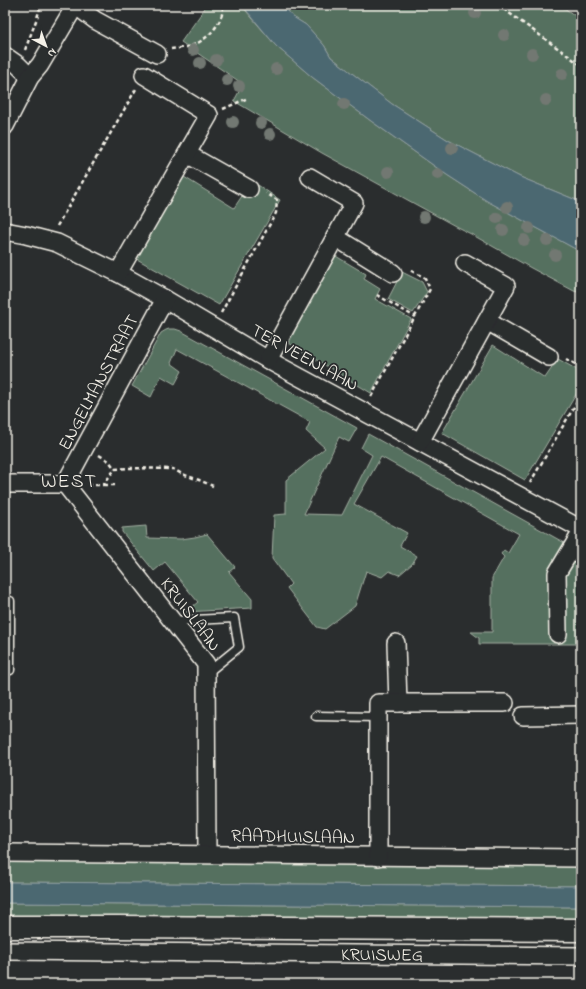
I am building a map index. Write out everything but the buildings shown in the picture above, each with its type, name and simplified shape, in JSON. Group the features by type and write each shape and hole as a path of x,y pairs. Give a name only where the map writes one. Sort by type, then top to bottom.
{"street":[{"path":"5,126 18,66 40,65 75,5 95,20 156,54"},
{"path":"118,274 209,116 144,75"},
{"path":"187,154 249,189"},
{"path":"268,360 354,203 310,177"},
{"name":"TER VEENLAAN","path":"5,231 57,243 118,274 165,299 268,360 581,529"},
{"path":"335,238 394,273"},
{"path":"420,442 506,286 465,263"},
{"name":"ENGELMANSTRAAT","path":"65,484 165,299"},
{"path":"487,321 549,357"},
{"path":"5,484 65,484"},
{"name":"KRUISLAAN","path":"65,484 206,664 208,854"},
{"path":"558,634 557,573 581,533"},
{"path":"396,643 398,703"},
{"path":"378,857 378,703 505,702"},
{"path":"523,716 581,715"},
{"name":"RAADHUISLAAN","path":"5,853 581,858"},
{"name":"KRUISWEG","path":"5,927 581,930"},
{"path":"183,952 213,928"},
{"name":"KRUISWEG","path":"5,951 581,956"}],"lane":[{"path":"5,601 10,601 10,670"},
{"path":"173,622 234,618 239,647 206,673"},
{"path":"316,716 378,717"}],"path":[{"path":"18,66 32,34 41,5"},
{"path":"156,54 160,49 193,45 206,38 219,22 222,16 223,5"},
{"path":"498,5 581,65"},
{"path":"570,5 581,13"},
{"path":"49,240 144,75"},
{"path":"209,116 248,98"},
{"path":"213,328 276,213 277,200 255,187 249,189"},
{"path":"363,412 430,290 425,278 403,266 394,273"},
{"path":"376,295 415,317"},
{"path":"521,497 581,395"},
{"path":"85,447 109,461 115,469"},
{"path":"103,485 115,469 128,468 173,469 213,486"},
{"path":"65,484 116,485"}],"green space":[{"path":"206,5 241,5 276,46 312,77 371,121 447,175 487,201 581,252 581,293 574,291 531,268 322,153 234,101 243,84 181,42"},
{"path":"283,5 560,5 581,20 581,202 520,177 448,140 392,104 331,57 324,45 306,25 293,17"},
{"path":"184,177 234,208 252,181 280,200 219,305 135,258"},
{"path":"334,255 366,274 364,279 380,289 375,299 411,319 371,393 287,342"},
{"path":"402,272 422,282 427,292 413,313 388,299"},
{"path":"169,329 181,331 357,428 349,442 339,437 304,514 342,515 372,455 361,448 368,434 581,552 581,644 479,644 479,638 471,632 492,632 492,578 504,557 501,554 504,550 508,553 519,534 381,457 354,504 407,533 400,546 417,556 412,564 399,575 389,571 382,577 366,571 355,606 325,629 317,627 287,588 291,584 272,558 274,515 286,514 286,480 325,448 306,431 310,422 177,349 171,363 182,371 175,384 161,376 151,397 132,386 161,333"},
{"path":"493,345 545,378 558,359 581,372 581,386 525,480 442,433"},
{"path":"146,526 147,538 181,539 207,534 235,567 229,572 252,599 252,608 186,612 198,602 165,562 154,571 122,532 122,528"},
{"path":"5,861 581,864 581,886 5,882"},
{"path":"5,903 581,907 581,922 5,919"}],"water":[{"path":"242,5 283,5 293,17 306,25 324,45 331,57 392,104 448,140 520,177 581,202 581,252 487,201 447,175 371,121 312,77 276,46"},
{"path":"5,882 581,886 581,907 5,903"}],"district":[{"name":"WEST","path":"69,480"}]}
